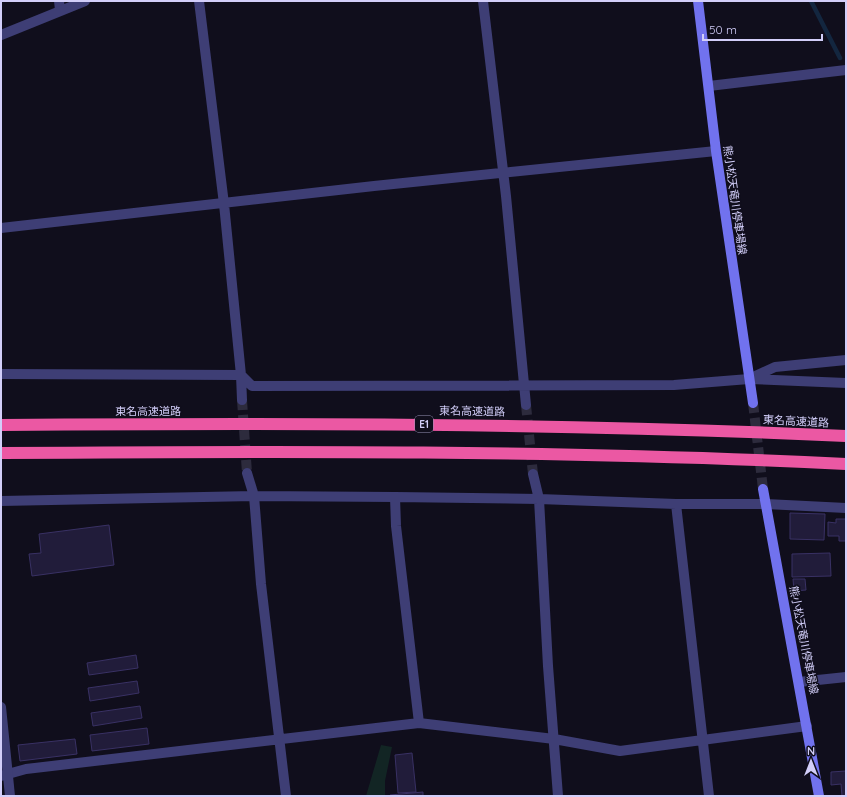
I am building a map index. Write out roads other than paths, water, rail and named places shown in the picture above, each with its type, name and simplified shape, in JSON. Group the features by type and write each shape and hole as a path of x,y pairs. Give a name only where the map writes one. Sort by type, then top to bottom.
{"highway":[{"name":"東名高速道路","path":"1,425 328,423 550,425 846,436"},
{"path":"1,453 327,451 542,453 729,458 846,464"}],"main road":[{"name":"熊小松天竜川停車場線","path":"698,1 716,151 753,403"},
{"name":"熊小松天竜川停車場線","path":"764,489 819,796"}],"street":[{"path":"1,35 60,6 85,1"},
{"path":"199,1 224,204 241,374 242,400"},
{"path":"483,1 526,405"},
{"path":"709,86 846,70"},
{"path":"1,228 502,172 716,151"},
{"path":"749,379 775,367 846,360"},
{"path":"1,374 241,374 252,386 674,385 749,379 846,382"},
{"path":"247,473 254,496 261,584 286,796"},
{"path":"533,474 539,499 548,666 558,796"},
{"path":"1,501 254,496 395,497 539,499 676,504 766,504 846,508"},
{"path":"395,497 396,526 419,723"},
{"path":"676,504 704,739 709,796"},
{"path":"799,682 846,677"},
{"path":"1,707 5,776 10,796"},
{"path":"5,776 26,769 280,738 419,723 554,739 620,750 807,726"}],"waterway":[{"path":"811,1 840,58"}],"tunnel":[{"path":"242,400 247,473"},
{"path":"753,403 763,489"},
{"path":"526,405 533,474"}]}
